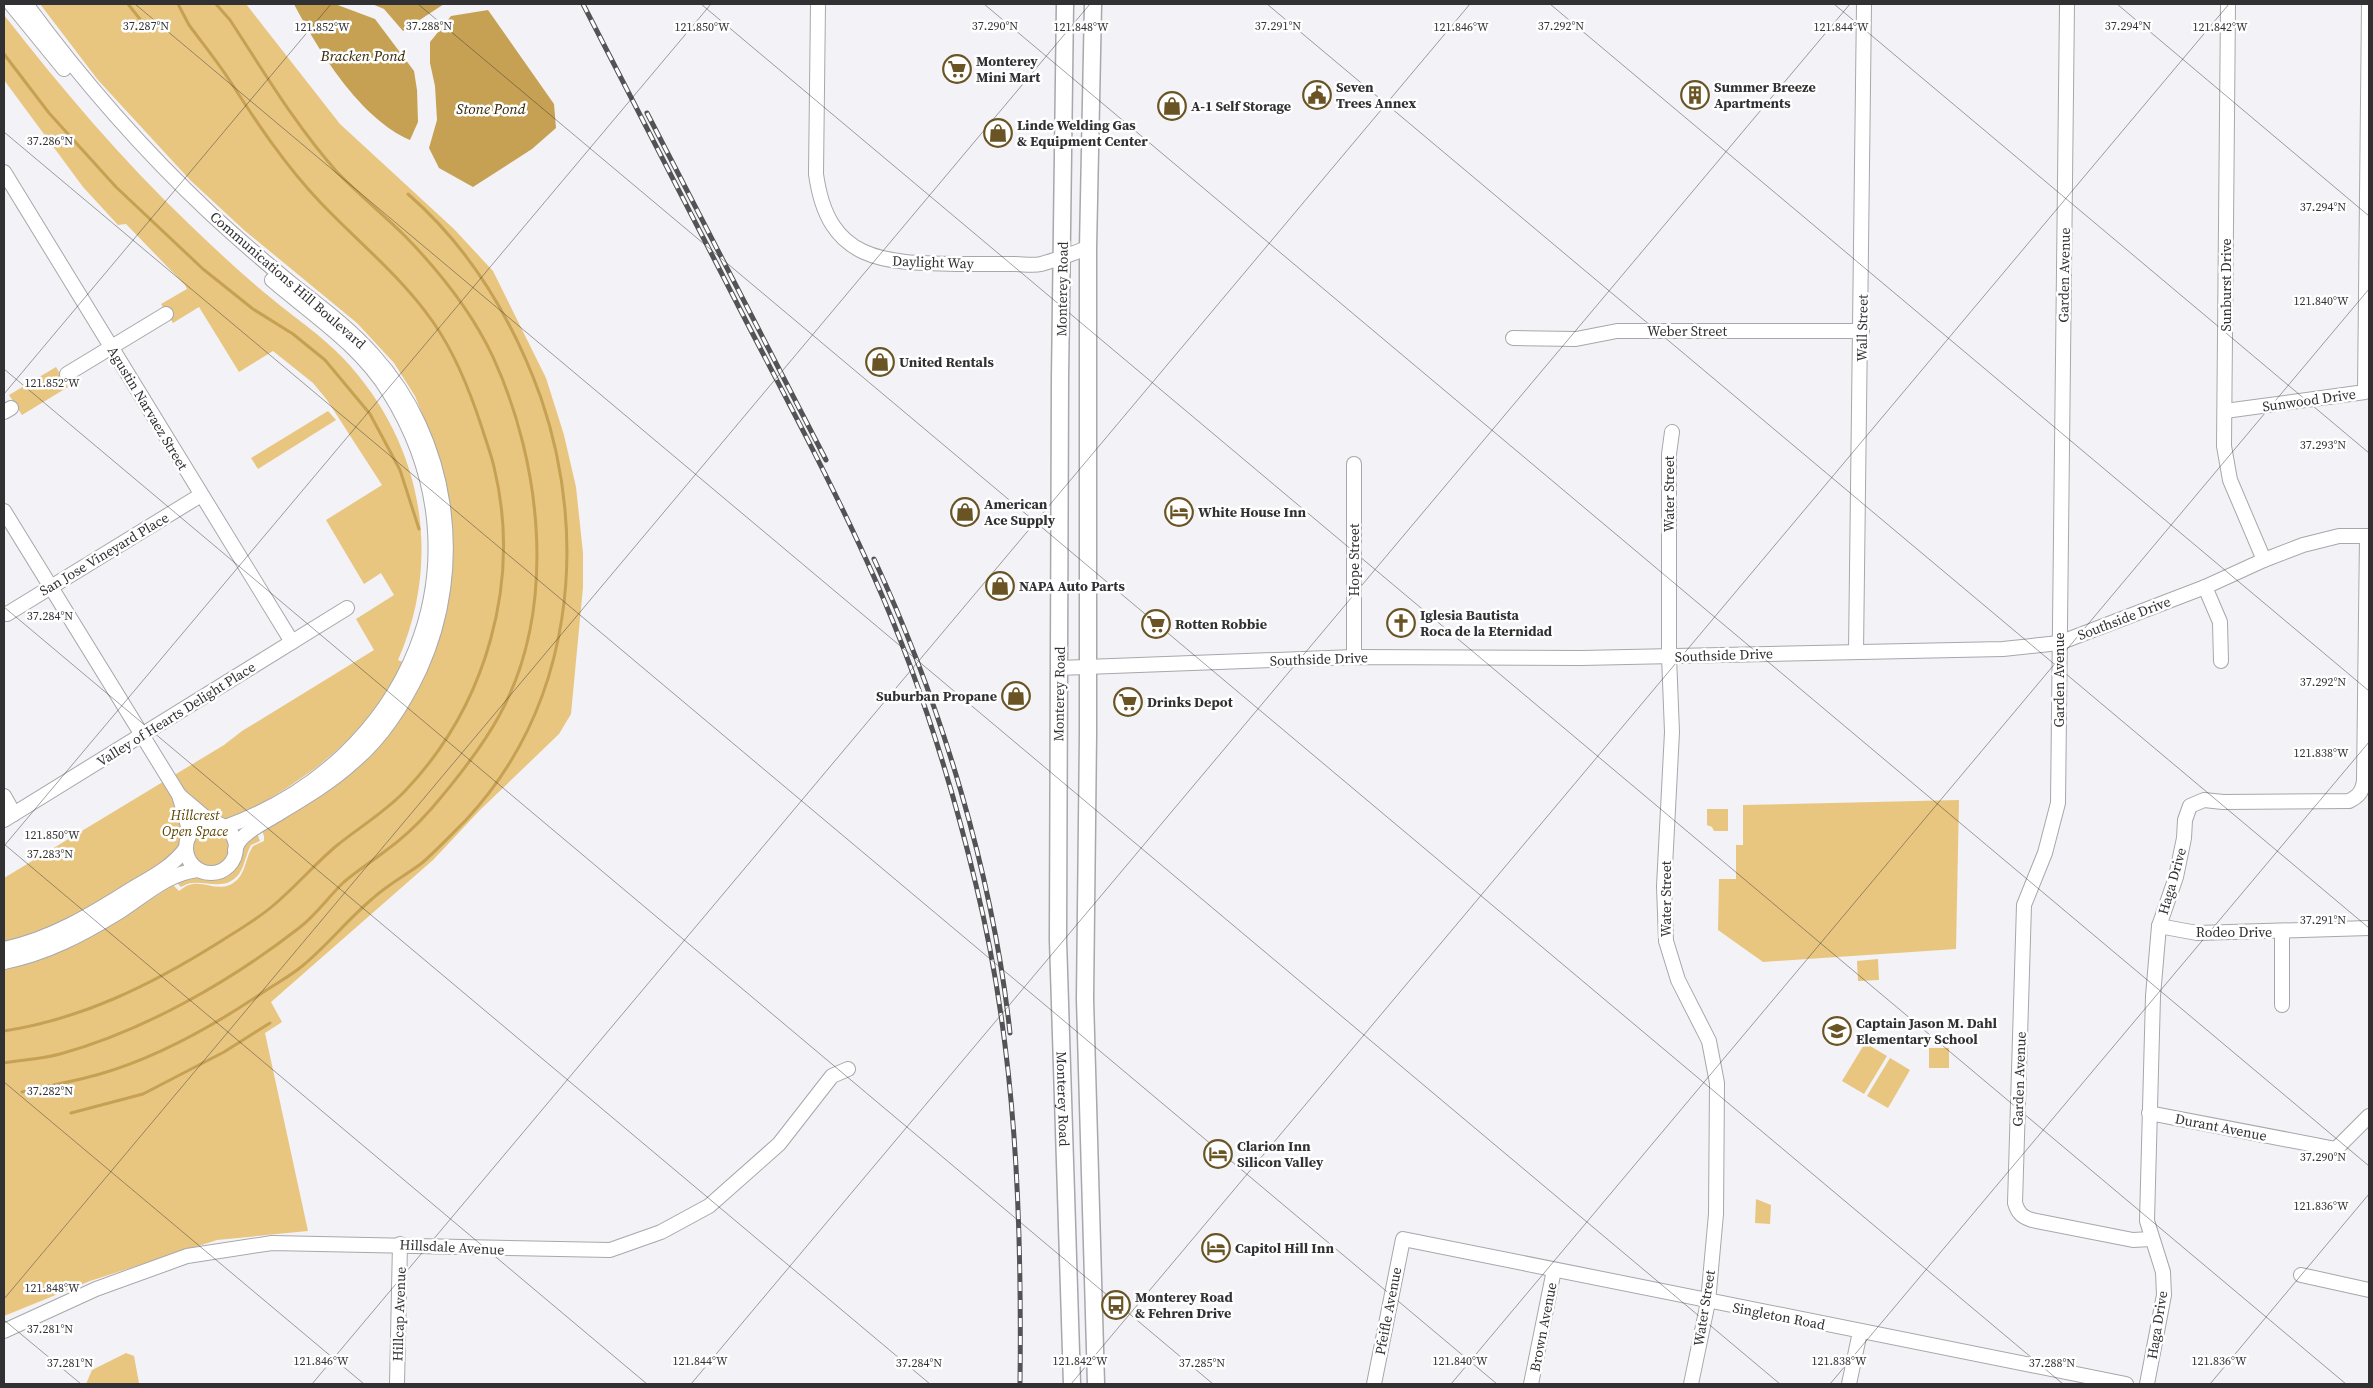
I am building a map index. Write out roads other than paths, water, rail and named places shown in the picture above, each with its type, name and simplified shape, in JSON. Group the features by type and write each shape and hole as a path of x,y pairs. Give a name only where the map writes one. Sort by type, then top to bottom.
{"main road":[{"name":"Monterey Road","path":"1065,4 1060,379 1058,940 1072,1384"},
{"name":"Monterey Road","path":"1093,4 1088,248 1086,1046 1096,1384"},
{"path":"1061,1047 1086,1046"}],"street":[{"name":"Communications Hill Boulevard","path":"11,4 98,110 177,194 236,250 341,336 367,362 386,386 407,422 426,474 435,529 435,568 432,593 414,655 396,690 364,735 329,768 270,806 218,825"},
{"name":"Communications Hill Boulevard","path":"26,4 100,98 176,180 237,238 351,332 372,353 405,399 432,453 443,503 446,544 445,579 440,611 420,669 386,727 354,762 321,787 254,828 241,839 235,850"},
{"name":"Daylight Way","path":"818,4 816,174 819,197 828,218 842,236 861,251 882,260 905,263 1040,264 1088,248"},
{"name":"Wall Street","path":"1856,652 1862,331 1864,4"},
{"name":"Garden Avenue","path":"2067,4 2058,803 2045,852 2024,905 2015,1203 2018,1212 2024,1218 2133,1240 2151,1239"},
{"name":"Sunburst Drive","path":"2228,4 2224,446 2230,480 2264,560"},
{"name":"Sunwood Drive","path":"2225,411 2365,392 2369,4"},
{"name":"Agustin Narvaez Street","path":"4,172 292,642"},
{"path":"67,374 166,314"},
{"name":"Weber Street","path":"1513,338 1576,339 1617,331 1862,331"},
{"name":"Water Street","path":"1672,432 1669,454 1669,656 1672,732 1664,886 1666,941 1678,980 1709,1042 1717,1083 1716,1214 1708,1302 1691,1384"},
{"name":"Hope Street","path":"1354,464 1354,657"},
{"name":"San Jose Vineyard Place","path":"7,614 201,495"},
{"path":"4,511 179,795 188,826 189,860 198,870"},
{"name":"Southside Drive","path":"1059,668 1354,657 1669,656 2003,649 2059,643 2205,587 2264,560 2303,545 2339,536 2368,536"},
{"name":"Haga Drive","path":"2147,1384 2164,1295 2163,1272 2151,1239 2147,1221 2153,996 2159,926 2176,876 2184,838 2185,820 2190,806 2204,800 2223,802 2349,801 2357,797 2362,790 2364,781 2368,536"},
{"path":"2205,587 2220,622 2221,661"},
{"name":"Valley of Hearts Delight Place","path":"9,817 348,608"},
{"path":"4,962 26,958 80,935 181,872 198,870 208,873 222,871 232,862 235,850 234,837 179,795"},
{"path":"4,796 9,817"},
{"path":"4,948 40,939 81,920 172,864 197,827 218,825"},
{"name":"Rodeo Drive","path":"2159,926 2197,933 2369,928"},
{"path":"2282,932 2282,1005"},
{"name":"Hillsdale Avenue","path":"4,1331 96,1290 188,1256 272,1243 400,1244 500,1249 610,1250 660,1232 709,1206 779,1144 832,1076 848,1069"},
{"name":"Durant Avenue","path":"2149,1113 2336,1149 2369,1116"},
{"name":"Singleton Road","path":"1403,1238 1708,1302 2126,1384"},
{"name":"Pfeifle Avenue","path":"1374,1384 1403,1238"},
{"name":"Hillcap Avenue","path":"397,1384 400,1244"},
{"name":"Brown Avenue","path":"1531,1384 1554,1270"},
{"path":"2302,1276 2369,1290"},
{"path":"1849,1384 1860,1332"}],"water":[{"name":"Bracken Pond","path":"294,4 335,4 375,19 414,71 417,90 418,122 410,140 392,130 358,100 328,62"},
{"path":"372,4 444,4 403,31 384,9"},
{"name":"Stone Pond","path":"488,10 554,104 556,128 532,149 473,187 439,168 429,148 437,120 435,86 430,63 430,42 451,16"}],"waterway":[{"path":"128,4 147,28"},
{"path":"4,1031 61,1018 88,1009 141,986 193,958 247,925 268,909 335,847 388,806 405,791 433,757 457,721 476,681 490,640 500,598 503,554 502,510 494,467 472,400 448,346 421,305 407,289 334,217 295,173 189,25 178,4"},
{"path":"4,1063 60,1054 92,1044 155,1018 245,967 299,928 344,882 415,826 459,775 499,716 518,674 530,630 536,584 536,536 532,489 523,443 510,399 485,340 465,308 430,263 405,236 337,172 322,154 281,98 230,20 216,4"},
{"path":"4,54 49,113 116,187 203,269 253,309 293,334 325,360 370,414 400,470 419,529"},
{"path":"22,1092 100,1074 144,1059 206,1028 297,970 363,907 384,889 422,863 466,820 502,775 529,726 549,674 562,620 567,564 565,508 556,453 541,398 530,369 488,287 451,238 431,215 408,194"},
{"path":"71,1113 143,1094 224,1052 270,1023"}],"railway":[{"path":"583,4 844,512 890,614 932,729 956,806 976,885 1000,1008 1008,1070 1018,1196 1020,1384"},
{"path":"647,113 826,460"},
{"path":"874,559 921,672 961,791 991,913 1010,1033"}],"place":[{"name":"Monterey Mini Mart","path":"957,69"},
{"name":"Seven Trees Annex","path":"1317,95"},
{"name":"Summer Breeze Apartments","path":"1695,95"},
{"name":"A-1 Self Storage","path":"1172,106"},
{"name":"Linde Welding Gas & Equipment Center","path":"998,133"},
{"name":"United Rentals","path":"880,362"},
{"name":"American Ace Supply","path":"965,512"},
{"name":"White House Inn","path":"1179,512"},
{"name":"NAPA Auto Parts","path":"1000,586"},
{"name":"Iglesia Bautista Roca de la Eternidad","path":"1401,623"},
{"name":"Rotten Robbie","path":"1156,624"},
{"name":"Suburban Propane","path":"1016,696"},
{"name":"Drinks Depot","path":"1128,702"},
{"name":"Captain Jason M. Dahl Elementary School","path":"1837,1031"},
{"name":"Clarion Inn Silicon Valley","path":"1218,1154"},
{"name":"Capitol Hill Inn","path":"1216,1248"},
{"name":"Monterey Road & Fehren Drive","path":"1116,1305"}],"park label":[{"name":"Hillcrest Open Space","path":"195,824"}]}
